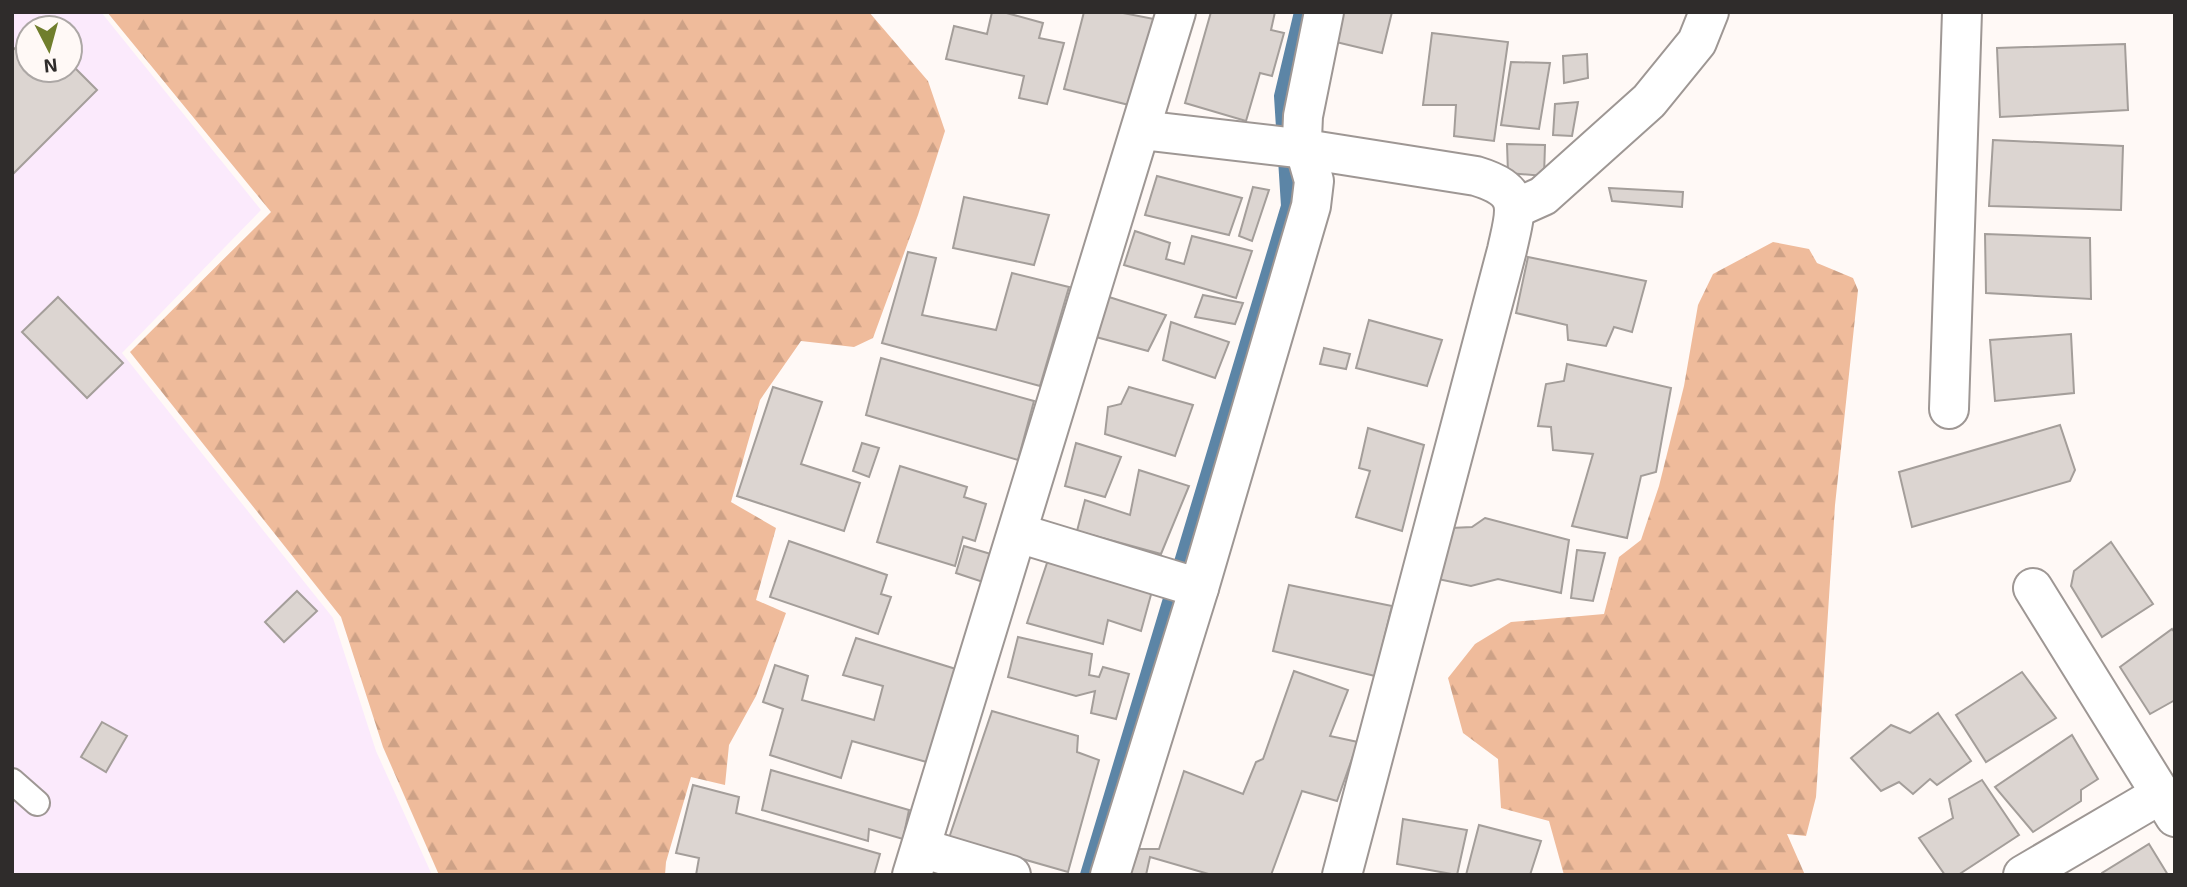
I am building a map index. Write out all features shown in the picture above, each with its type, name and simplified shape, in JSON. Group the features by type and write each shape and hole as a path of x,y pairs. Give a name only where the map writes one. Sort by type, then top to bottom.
{"street":[{"path":"1011,875 917,862 1176,12"},
{"path":"1290,147 1303,139 1303,116 1324,12"},
{"path":"1516,208 1543,196 1648,101 1697,42 1709,12"},
{"path":"1949,409 1962,12"},
{"path":"1141,130 1290,147 1476,176 1501,187 1509,194 1516,208 1342,875"},
{"path":"1110,875 1183,583 1311,206 1314,181 1290,147"},
{"path":"1018,533 1183,583"},
{"path":"2023,875 2168,805 2034,588"}],"lane":[{"path":"12,781 37,803"}],"shaded area":[{"path":"12,12 101,12 261,210 122,353 333,618 376,751 432,875 17,875 12,871 12,175 97,90 84,77 84,14 14,14 12,51","holes":["23,333 122,363 87,398","297,591 317,611 285,642 265,621","102,722 127,736 105,771 81,757"]}],"green space":[{"path":"107,12 869,12 928,81 945,131 873,338 854,347 801,341 760,400 731,502 776,528 756,600 786,613 756,696 729,745 725,785 691,777 666,862 665,875 439,875 383,747 341,617 130,352 271,212"},
{"path":"1773,242 1809,249 1817,263 1853,278 1858,290 1835,505 1816,797 1806,836 1787,834 1805,875 1564,875 1549,821 1501,808 1498,759 1463,733 1448,678 1475,644 1511,622 1604,614 1619,557 1641,540 1659,486 1684,386 1698,305 1713,274"}],"building":[{"path":"992,12 1003,12 1043,23 1039,38 1064,43 1047,104 1019,98 1024,76 946,59 954,26 987,34"},
{"path":"1084,12 1118,12 1154,19 1129,105 1064,89"},
{"path":"1211,12 1275,12 1271,30 1284,33 1272,76 1260,73 1246,121 1185,103"},
{"path":"1343,12 1392,12 1382,53 1336,42"},
{"path":"1432,33 1508,42 1494,141 1454,136 1456,105 1423,105"},
{"path":"2125,44 2128,110 2000,117 1997,48"},
{"path":"14,49 14,84 84,84 84,77 97,90 12,175"},
{"path":"1587,54 1588,78 1564,83 1563,56"},
{"path":"1511,62 1550,63 1539,129 1501,125"},
{"path":"1578,102 1572,136 1553,135 1555,104"},
{"path":"1993,140 2123,146 2121,210 1989,206"},
{"path":"1507,144 1545,145 1544,176 1508,173"},
{"path":"1157,176 1242,198 1229,235 1145,215"},
{"path":"1253,187 1269,190 1252,241 1239,236"},
{"path":"1609,188 1683,192 1682,207 1612,201"},
{"path":"964,197 1049,215 1034,265 953,248"},
{"path":"1135,231 1170,243 1166,259 1184,264 1192,236 1252,251 1236,298 1124,265"},
{"path":"1985,234 2090,238 2091,299 1986,293"},
{"path":"908,252 936,258 922,315 996,330 1012,273 1069,287 1040,386 882,343"},
{"path":"1528,257 1646,281 1632,332 1614,327 1606,346 1568,340 1567,325 1516,313"},
{"path":"1203,295 1243,303 1235,324 1195,317"},
{"path":"58,297 123,363 87,398 22,332"},
{"path":"1109,297 1166,315 1148,351 1096,337"},
{"path":"1369,320 1442,340 1427,386 1356,368"},
{"path":"1171,322 1229,342 1215,378 1163,360"},
{"path":"2071,334 2074,393 1995,401 1990,340"},
{"path":"1324,348 1350,354 1346,369 1320,364"},
{"path":"881,358 1034,401 1018,460 866,415"},
{"path":"1567,364 1671,388 1656,472 1641,476 1627,538 1572,526 1593,454 1553,450 1551,427 1538,426 1546,384 1564,381"},
{"path":"773,387 822,402 801,464 860,483 844,531 737,496"},
{"path":"1129,387 1193,405 1175,456 1105,434 1108,407 1121,404"},
{"path":"2060,425 2075,470 2070,481 1912,527 1899,472"},
{"path":"1368,428 1424,445 1402,531 1356,517 1370,471 1359,468"},
{"path":"862,443 879,448 869,477 853,471"},
{"path":"1076,443 1121,457 1105,497 1065,486"},
{"path":"900,466 967,487 964,497 986,504 975,541 963,537 955,566 877,542"},
{"path":"1139,470 1189,486 1161,554 1077,531 1085,500 1130,515"},
{"path":"1485,518 1569,540 1561,593 1498,579 1471,586 1438,579 1451,528 1472,527"},
{"path":"789,541 887,575 881,594 891,597 878,634 770,597"},
{"path":"2111,542 2153,604 2102,637 2071,586 2074,571"},
{"path":"964,546 994,555 986,583 956,573"},
{"path":"1577,550 1605,553 1593,601 1571,598"},
{"path":"1048,560 1152,591 1141,631 1108,620 1103,644 1027,623"},
{"path":"1289,585 1392,606 1375,676 1273,651"},
{"path":"297,591 317,611 284,642 265,622"},
{"path":"2172,629 2175,633 2175,700 2150,714 2120,667"},
{"path":"1018,637 1092,654 1089,675 1099,677 1103,667 1129,674 1116,719 1091,713 1095,691 1076,696 1008,677"},
{"path":"856,638 959,670 930,763 852,741 841,778 770,755 783,709 763,702 775,665 808,676 802,700 874,720 883,686 843,675"},
{"path":"1294,671 1348,690 1330,736 1358,742 1337,801 1302,791 1271,875 1212,875 1150,857 1146,875 1130,875 1139,849 1159,849 1184,771 1243,794 1256,762 1263,759"},
{"path":"2022,672 2056,718 1986,762 1956,715"},
{"path":"992,711 1078,736 1077,752 1099,760 1068,872 949,838"},
{"path":"1938,713 1971,761 1937,785 1930,779 1913,794 1899,782 1881,791 1851,758 1891,725 1910,733"},
{"path":"102,722 127,736 106,772 81,757"},
{"path":"2072,735 2098,779 2081,790 2081,801 2033,832 1995,787"},
{"path":"771,770 909,810 903,839 869,829 868,841 762,810"},
{"path":"1982,780 2019,835 1958,875 1945,875 1919,838 1953,818 1949,799"},
{"path":"693,785 739,797 736,813 880,854 874,875 696,875 699,858 676,853"},
{"path":"1403,819 1467,830 1457,875 1397,864"},
{"path":"1479,825 1541,841 1530,875 1466,875"},
{"path":"2149,844 2168,875 2101,875 2102,873"}],"waterway":[{"path":"1087,875 1288,206 1281,96 1301,12"}]}
